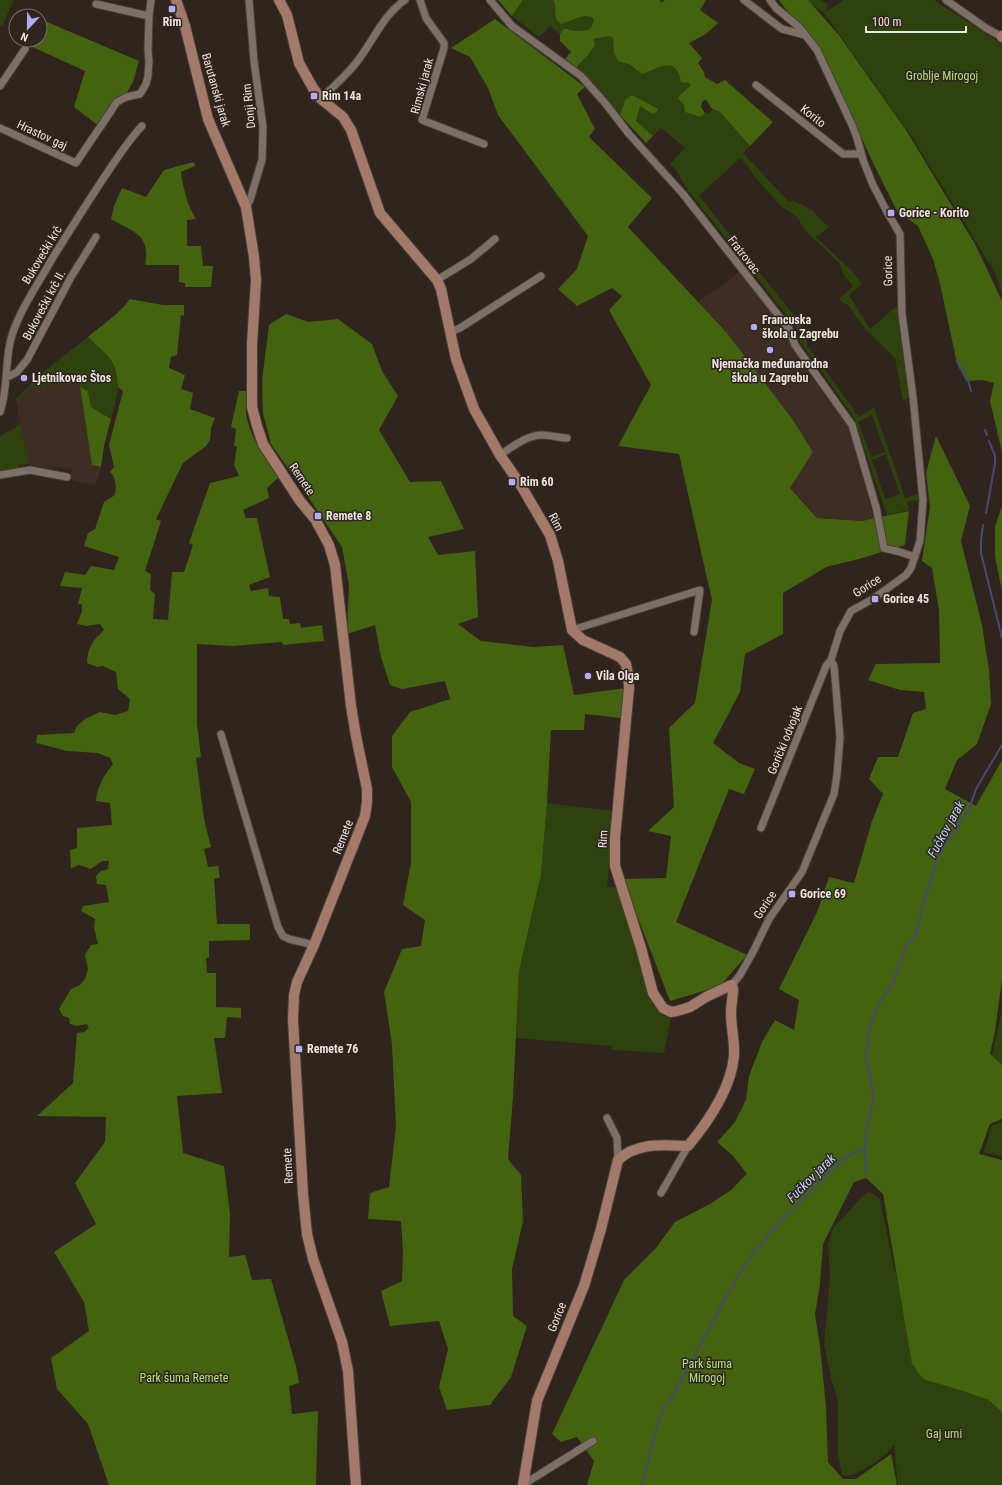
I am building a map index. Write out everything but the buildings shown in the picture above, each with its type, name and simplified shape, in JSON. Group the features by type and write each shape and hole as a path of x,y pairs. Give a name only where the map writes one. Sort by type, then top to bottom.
{"street":[{"path":"96,4 149,16 151,0"},
{"name":"Barutanski jarak","path":"176,0 185,26 208,119 246,207"},
{"name":"Donji Rim","path":"246,207 250,200 262,160 263,127 254,61 249,0"},
{"name":"Rim","path":"279,0 287,15 299,63 321,99 343,117 350,130 380,213 437,280 441,289 456,359 474,409 500,455 520,484 550,535 558,562 572,630 583,640 620,657 626,664 629,688 615,838 615,866 641,948 653,993 663,1008 671,1012 690,1007 706,997 732,985"},
{"path":"321,99 355,64 382,21 396,6 405,0"},
{"name":"Rimski jarak","path":"420,0 426,18 444,43 444,48 422,120 484,144"},
{"name":"Fratrovac","path":"490,0 512,26 581,76 605,103 629,134 683,194 789,329 795,345 852,425 876,508 884,548 914,557"},
{"path":"744,0 782,29 805,35"},
{"name":"Gorice","path":"732,985 740,975 770,919 802,872 834,794 840,737 834,666 831,660 840,631 851,611 871,600 906,575 911,568 920,541 923,500 913,397 902,314 900,234 873,185 852,125 825,64 817,50 805,35 776,8 770,0"},
{"path":"946,0 986,28 1002,36"},
{"name":"Hrastov gaj","path":"0,128 76,163 117,102 126,97 140,94 144,89 148,76 149,16"},
{"path":"0,86 25,49"},
{"name":"Korito","path":"756,85 843,154 861,154"},
{"name":"Bukovečki krč","path":"0,412 6,391 6,378 12,336 20,314 86,205 131,138 142,126"},
{"name":"Remete","path":"246,207 256,280 252,344 252,407 263,444 300,501 315,519 329,545 333,558 340,594 351,706 367,789 368,802 365,816 314,945 297,982 294,995 293,1020 303,1194 307,1234 342,1342 348,1371 356,1485"},
{"name":"Bukovečki krč II.","path":"6,378 17,372 27,360 71,277 96,237"},
{"path":"437,280 471,259 495,239"},
{"path":"451,332 460,328 541,276"},
{"path":"500,455 524,440 536,436 543,435 567,438"},
{"path":"0,475 30,470 67,477"},
{"path":"572,630 700,590 694,632"},
{"name":"Gorički odvojak","path":"761,828 826,666 831,660"},
{"path":"221,734 278,927 283,936 314,945"},
{"path":"661,1194 688,1146 714,1107 730,1075 734,1056 731,1014 732,985"},
{"name":"Gorice","path":"524,1485 537,1401 584,1286 601,1229 618,1160 617,1138 608,1118"},
{"path":"618,1160 628,1153 647,1146 688,1146"},
{"name":"Gorice","path":"524,1485 593,1440"}],"shaded area":[{"path":"740,272 786,331 849,426 874,519 862,521 818,518 790,488 813,452 793,420 727,333 698,302"},
{"path":"79,383 92,465 101,467 96,484 94,485 70,480 72,469 52,466 51,469 31,466 28,461 18,415 17,402 31,387"}],"green space":[{"path":"0,0 14,0 10,8 8,8 8,13 2,26 0,25"},
{"path":"498,0 523,0 512,16"},
{"path":"523,0 553,0 566,23 580,17 588,16 594,19 592,26 588,30 574,31 564,28 560,34 550,26 539,37 512,16"},
{"path":"553,0 660,0 661,3 665,0 706,0 700,10 718,23 706,34 689,43 702,58 698,63 704,72 705,77 717,84 725,80 773,122 750,146 720,112 711,108 706,99 702,102 701,107 705,113 701,117 685,112 684,105 678,99 679,96 690,86 689,83 681,82 676,69 671,66 666,66 643,74 631,65 618,61 614,53 613,38 609,36 593,39 595,45 576,68 564,60 571,52 560,41 560,34 564,28 574,31 588,30 592,26 594,19 587,16 561,24 556,19 555,4"},
{"path":"779,0 808,0 838,34 906,130 975,244 1002,301 1002,452 990,401 994,383 983,380 966,381 957,363 933,259 918,226 897,211 830,69"},
{"path":"804,0 821,0 829,5 824,13"},
{"name":"Groblje Mirogoj","path":"843,0 934,0 1002,44 1002,293 994,271 912,137 824,13"},
{"path":"495,19 585,87 577,94 595,129 589,137 652,198 628,227 727,333 793,420 813,452 790,488 817,518 862,521 909,511 905,545 826,567 783,593 783,634 745,654 740,692 713,743 739,763 755,769 744,794 729,789 676,922 747,955 720,986 670,1001 623,879 666,878 671,836 648,831 674,807 669,728 695,703 712,600 679,454 618,446 651,385 609,310 622,296 612,288 577,306 558,289 577,269 588,236 498,115 488,88 470,57 451,48"},
{"path":"48,22 139,61 133,82 104,130 74,107 85,71 35,48 48,48"},
{"path":"609,36 613,38 614,53 618,61 631,65 643,73 662,66 671,66 681,73 690,87 679,96 680,101 701,117 705,113 708,114 713,109 720,112 750,146 743,153 789,202 792,200 814,211 817,216 829,227 816,237 852,271 862,284 849,295 870,329 897,306 909,397 903,401 895,358 866,330 847,304 843,303 839,299 853,286 843,274 840,264 806,232 797,217 782,207 759,182 742,159 739,159 699,196 804,328 807,345 859,417 874,407 905,498 919,494 920,500 907,502 909,510 887,515 851,413 797,337 801,333 686,188 677,171 670,164 685,148 661,128 653,136 636,121 640,105 657,109 625,100 620,115 595,85 576,68 584,57 593,50 593,39","holes":["872,415 885,452 872,457 858,422","886,454 900,494 885,499 872,460"]},
{"path":"632,95 658,109 653,114 640,106 636,121 653,136 646,143 620,115 625,100"},
{"path":"194,162 195,166 181,172 186,196 196,219 187,220 187,246 201,246 203,266 213,266 211,287 185,287 185,283 179,282 179,265 145,265 146,255 143,240 133,231 111,219 114,206 122,188 146,197 164,170"},
{"name":"Park šuma Remete","path":"130,299 163,305 184,305 184,316 181,315 177,355 171,357 169,368 185,375 181,389 193,393 190,409 215,418 211,428 210,440 206,446 183,463 156,519 161,521 145,571 151,574 150,590 155,594 153,619 168,620 172,572 184,572 193,545 189,543 210,483 239,476 234,465 237,447 234,446 236,429 231,427 239,391 247,391 246,413 254,439 278,478 267,488 269,498 243,510 246,518 257,518 270,577 249,585 251,591 268,588 269,596 280,597 283,619 289,619 290,624 300,623 301,628 322,625 324,641 283,645 282,642 233,646 197,644 197,724 201,757 196,758 204,819 211,847 204,849 208,867 218,866 220,877 214,879 217,924 250,924 250,940 209,941 209,958 206,958 207,973 216,973 216,1007 241,1008 241,1018 227,1017 225,1038 214,1038 222,1093 177,1096 183,1153 224,1166 230,1214 229,1257 245,1255 252,1280 271,1279 296,1366 299,1383 289,1386 292,1414 318,1411 316,1485 109,1485 88,1424 57,1389 51,1358 89,1331 84,1302 54,1252 96,1224 75,1183 105,1142 106,1117 37,1116 73,1083 77,1033 84,1032 89,1028 87,1024 77,1026 70,1024 69,1018 63,1016 59,1009 71,989 80,985 85,979 88,969 85,955 91,945 98,944 94,928 95,919 81,911 83,906 109,902 106,885 97,884 96,876 101,871 108,869 109,861 102,861 91,869 79,865 71,868 70,850 77,848 77,828 112,825 110,803 96,801 102,781 113,764 110,758 98,753 67,751 36,743 37,735 74,733 77,726 85,719 100,712 115,715 128,711 130,699 118,689 116,672 103,666 97,667 87,663 88,653 92,644 104,630 100,624 87,626 77,624 82,611 82,604 78,604 82,588 60,586 65,572 85,575 91,566 114,570 119,557 84,546 88,533 95,529 104,502 115,495 116,483 110,472 114,467 109,445 123,391 118,387 116,370 110,358 88,337 116,314"},
{"path":"286,314 309,322 338,319 372,344 382,371 398,396 379,430 410,482 441,481 464,529 428,537 438,555 475,551 478,617 458,624 481,641 533,647 563,645 574,695 626,688 621,718 585,714 584,730 551,730 541,875 519,971 513,1097 508,1159 521,1175 523,1221 512,1269 513,1316 527,1326 511,1377 490,1405 447,1410 439,1387 448,1349 439,1321 390,1326 381,1291 402,1281 403,1252 401,1221 368,1219 370,1193 389,1187 396,1126 392,1044 384,992 402,949 421,946 425,920 403,905 411,862 411,802 392,767 392,736 410,712 450,699 445,681 402,689 390,685 381,657 375,625 347,634 349,585 342,547 271,444 263,413 262,380 269,325"},
{"path":"88,337 111,358 118,375 118,390 111,419 91,407 88,391 80,387 78,383 31,387 17,402 15,400 43,372"},
{"path":"80,387 88,391 91,407 111,419 104,446 101,467 92,465"},
{"path":"20,424 29,464 20,465 16,469 0,472 0,436"},
{"name":"Park šuma Mirogoj","path":"936,436 970,506 961,541 982,625 989,670 991,704 977,744 957,760 945,789 976,806 1002,760 1002,979 995,1031 990,1054 1002,1065 1002,1119 990,1124 979,1154 1002,1160 1002,1412 989,1400 923,1379 912,1364 883,1194 866,1178 854,1182 823,1244 820,1284 815,1314 820,1346 826,1407 828,1462 843,1479 856,1479 891,1454 897,1485 587,1485 594,1461 577,1437 561,1442 552,1434 624,1280 656,1248 675,1222 710,1204 731,1190 747,1174 733,1156 717,1142 735,1122 746,1100 749,1076 762,1042 775,1020 794,1030 799,1000 779,989 818,910 829,877 854,883 872,821 883,794 869,779 878,757 898,757 913,713 926,709 924,692 900,690 868,680 876,664 940,663 939,610 932,568 922,561 930,507 926,473"},
{"path":"1002,506 1002,591 995,556 995,526"},
{"path":"547,803 615,811 607,887 619,888 653,1005 662,1015 671,1018 664,1053 612,1050 611,1046 516,1038 519,971 541,875"},
{"path":"1002,1010 1002,1068 991,1060"},
{"path":"1002,1122 1002,1156 984,1152 992,1125"},
{"name":"Gaj urni","path":"869,1192 880,1199 893,1263 923,1378 949,1381 1002,1403 1002,1485 898,1485 894,1445 880,1459 869,1467 851,1475 842,1475 838,1457 838,1401 831,1378 824,1344 830,1278 828,1246 833,1228 863,1196"}],"waterway":[{"name":"Fučkov jarak","path":"957,361 960,368 967,376 971,391"},
{"name":"Fučkov jarak","path":"985,430 987,435"},
{"name":"Fučkov jarak","path":"986,513 995,464 995,456 989,441"},
{"name":"Fučkov jarak","path":"983,525 981,553 1002,638"},
{"name":"Fučkov jarak","path":"642,1485 658,1422 663,1409 674,1393 736,1279 755,1251 772,1230 842,1159 865,1148 867,1124 873,1103 873,1091 866,1058 869,1030 875,1011 894,980 906,946 914,938 939,854 969,809 976,789 1002,745"},
{"path":"865,1148 866,1176"}],"place":[{"name":"Rim","path":"172,9"},
{"name":"Rim 14a","path":"314,96"},
{"name":"Gorice - Korito","path":"891,213"},
{"name":"Francuska škola u Zagrebu","path":"754,327"},
{"name":"Njemačka međunarodna škola u Zagrebu","path":"770,350"},
{"name":"Ljetnikovac Štos","path":"24,378"},
{"name":"Rim 60","path":"512,482"},
{"name":"Remete 8","path":"318,516"},
{"name":"Gorice 45","path":"875,599"},
{"name":"Vila Olga","path":"588,676"},
{"name":"Gorice 69","path":"792,894"},
{"name":"Remete 76","path":"299,1049"}]}
